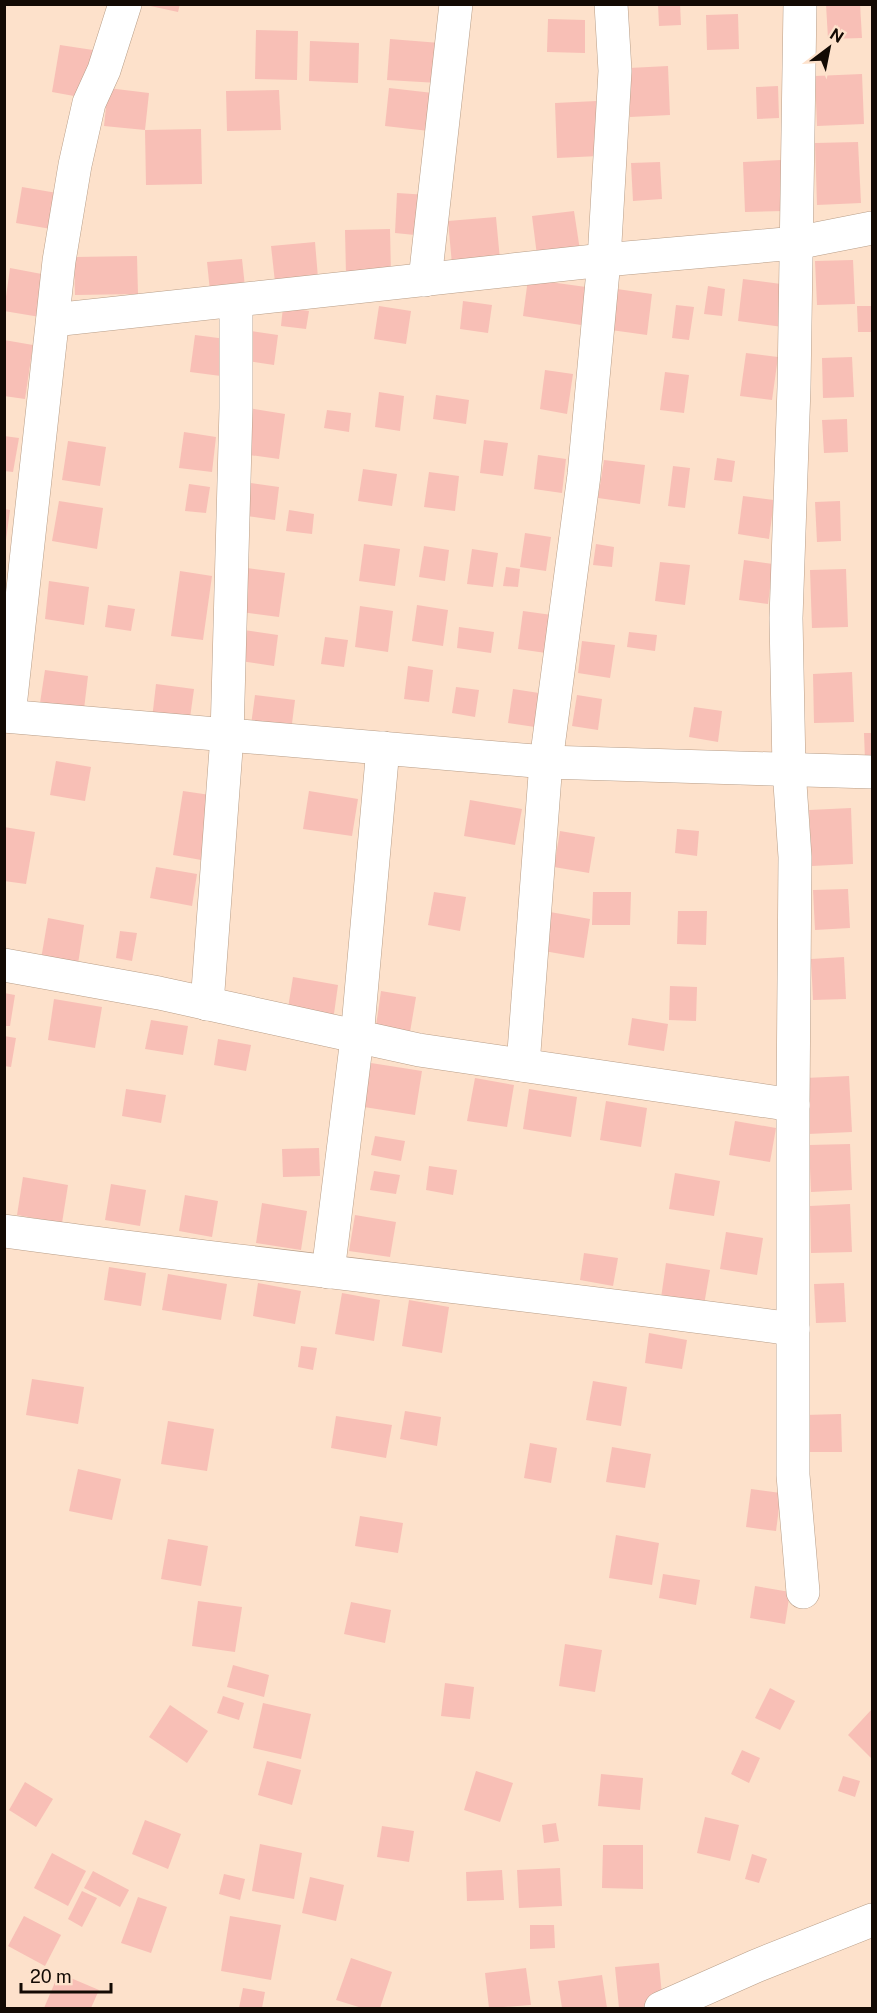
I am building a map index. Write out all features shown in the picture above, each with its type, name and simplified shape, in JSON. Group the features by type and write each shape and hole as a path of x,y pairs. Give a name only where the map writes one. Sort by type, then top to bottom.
{"street":[{"path":"125,4 104,70 89,103 75,165 59,261 7,716 546,762 873,772"},
{"path":"425,280 456,4"},
{"path":"523,1065 546,762 584,475 604,260 615,71 611,4"},
{"path":"800,4 794,398 786,618 789,769 795,857 793,1475 803,1592"},
{"path":"53,320 604,260 796,243 873,228"},
{"path":"207,1004 227,736 236,408 236,301"},
{"path":"328,1272 357,1038 383,748"},
{"path":"4,965 159,993 419,1050 793,1106"},
{"path":"4,1231 141,1250 793,1329"},
{"path":"661,2008 756,1965 873,1920"}],"building":[{"path":"141,4 180,4 178,12"},
{"path":"658,4 680,4 681,25 659,26"},
{"path":"826,4 860,4 862,38 828,39"},
{"path":"738,14 739,49 707,50 706,15"},
{"path":"548,19 585,20 585,53 547,52"},
{"path":"256,30 298,31 297,80 255,79"},
{"path":"390,39 440,43 438,83 387,80"},
{"path":"310,41 359,43 358,83 309,81"},
{"path":"60,45 93,50 85,98 52,92"},
{"path":"668,66 670,115 630,117 629,68"},
{"path":"862,74 864,124 817,126 815,76"},
{"path":"778,86 779,118 757,119 756,87"},
{"path":"108,88 149,93 145,130 104,126"},
{"path":"389,88 433,93 429,131 385,126"},
{"path":"279,90 281,130 227,131 226,91"},
{"path":"597,101 599,156 557,158 555,103"},
{"path":"201,129 202,184 146,185 145,130"},
{"path":"858,142 861,203 817,205 815,143"},
{"path":"781,160 784,211 745,212 743,162"},
{"path":"660,162 662,199 633,201 631,163"},
{"path":"22,187 57,193 51,229 16,223"},
{"path":"397,193 428,195 425,236 395,233"},
{"path":"574,211 581,257 538,263 532,216"},
{"path":"496,217 500,260 452,264 448,221"},
{"path":"390,229 391,274 346,274 345,230"},
{"path":"315,242 318,278 275,282 271,246"},
{"path":"137,256 138,294 75,295 74,257"},
{"path":"242,259 245,287 210,291 207,262"},
{"path":"853,260 855,304 817,305 815,261"},
{"path":"10,268 47,275 40,317 4,311"},
{"path":"528,279 586,287 581,325 523,316"},
{"path":"743,279 789,285 783,327 738,321"},
{"path":"708,286 725,289 722,316 704,314"},
{"path":"617,289 652,294 647,335 611,330"},
{"path":"463,301 492,305 488,333 460,329"},
{"path":"676,305 694,307 689,340 672,338"},
{"path":"379,306 411,311 406,344 374,339"},
{"path":"857,306 872,306 872,332 858,332"},
{"path":"283,307 309,311 306,329 281,326"},
{"path":"251,331 278,335 274,365 247,361"},
{"path":"195,335 226,339 221,376 190,372"},
{"path":"4,340 33,345 25,399 4,396"},
{"path":"746,353 778,357 772,400 740,396"},
{"path":"852,357 854,397 823,398 822,358"},
{"path":"545,370 573,374 567,414 540,409"},
{"path":"665,372 689,375 684,413 660,410"},
{"path":"379,392 404,396 400,431 375,427"},
{"path":"436,395 469,400 466,424 433,419"},
{"path":"248,408 285,414 279,459 242,454"},
{"path":"327,410 351,413 349,432 324,428"},
{"path":"847,419 848,452 824,453 822,420"},
{"path":"184,432 216,437 212,472 179,468"},
{"path":"4,436 19,438 13,472 4,471"},
{"path":"484,440 508,443 503,476 480,473"},
{"path":"68,441 106,447 100,486 62,480"},
{"path":"538,455 566,459 562,493 534,489"},
{"path":"717,458 735,461 732,482 714,480"},
{"path":"604,460 645,465 640,504 598,498"},
{"path":"673,466 690,468 685,508 668,506"},
{"path":"363,469 397,474 392,506 358,501"},
{"path":"429,472 459,476 455,511 424,507"},
{"path":"244,482 279,487 275,520 239,515"},
{"path":"189,484 210,487 206,513 185,511"},
{"path":"743,496 774,500 769,539 738,534"},
{"path":"59,501 103,508 97,549 52,541"},
{"path":"840,501 841,541 817,542 815,502"},
{"path":"4,509 10,510 6,540 4,540"},
{"path":"289,510 314,514 312,534 286,531"},
{"path":"525,533 551,537 546,571 520,567"},
{"path":"364,544 400,549 395,586 359,581"},
{"path":"596,544 614,547 612,567 593,565"},
{"path":"424,546 449,550 445,581 419,577"},
{"path":"472,549 498,553 493,587 467,584"},
{"path":"744,560 773,564 768,604 739,600"},
{"path":"660,562 690,565 685,605 655,601"},
{"path":"506,567 520,569 518,587 503,586"},
{"path":"247,568 285,573 279,617 241,612"},
{"path":"846,569 848,627 812,628 810,570"},
{"path":"180,571 212,576 203,640 171,636"},
{"path":"49,581 89,587 84,625 45,619"},
{"path":"108,605 135,609 131,631 105,627"},
{"path":"417,605 448,610 443,646 412,641"},
{"path":"360,606 393,611 388,652 355,647"},
{"path":"523,611 559,616 553,654 518,649"},
{"path":"459,627 494,632 491,653 457,648"},
{"path":"244,630 278,635 274,666 240,661"},
{"path":"629,632 657,635 655,651 627,647"},
{"path":"325,637 348,640 344,667 321,664"},
{"path":"582,641 615,645 610,678 578,673"},
{"path":"408,666 433,670 429,702 404,699"},
{"path":"45,670 88,676 84,709 40,703"},
{"path":"852,672 854,722 814,723 813,674"},
{"path":"156,684 194,689 189,725 152,719"},
{"path":"456,687 479,690 475,717 452,713"},
{"path":"513,689 539,693 535,727 508,723"},
{"path":"255,695 295,700 291,731 251,725"},
{"path":"577,695 602,699 598,730 572,726"},
{"path":"694,707 722,711 718,742 689,737"},
{"path":"864,733 872,733 872,759 865,760"},
{"path":"56,761 91,767 85,801 50,795"},
{"path":"183,791 217,796 207,861 173,855"},
{"path":"309,791 358,799 352,836 303,829"},
{"path":"470,800 522,809 515,845 464,836"},
{"path":"851,808 853,864 812,866 809,810"},
{"path":"4,827 35,832 26,884 4,881"},
{"path":"677,829 699,831 697,856 675,853"},
{"path":"560,831 595,837 589,873 554,867"},
{"path":"156,867 197,874 192,906 150,898"},
{"path":"848,889 850,928 815,930 813,890"},
{"path":"434,892 466,897 460,931 428,925"},
{"path":"593,892 631,892 630,925 592,925"},
{"path":"678,911 707,911 706,945 677,944"},
{"path":"550,912 590,919 584,958 544,951"},
{"path":"48,918 84,925 78,964 41,959"},
{"path":"120,931 137,933 132,961 116,958"},
{"path":"844,957 846,999 813,1000 811,959"},
{"path":"293,977 338,985 333,1021 287,1014"},
{"path":"670,986 697,987 696,1021 669,1020"},
{"path":"381,991 416,997 410,1032 376,1026"},
{"path":"4,993 15,995 10,1026 4,1026"},
{"path":"54,999 102,1007 95,1048 48,1040"},
{"path":"632,1018 668,1024 664,1051 628,1045"},
{"path":"151,1020 188,1026 183,1055 145,1049"},
{"path":"4,1036 16,1038 11,1067 4,1066"},
{"path":"218,1039 251,1045 246,1071 214,1065"},
{"path":"371,1063 422,1071 415,1115 364,1107"},
{"path":"849,1076 852,1132 808,1134 805,1078"},
{"path":"475,1078 514,1085 507,1127 467,1121"},
{"path":"126,1089 166,1095 161,1123 122,1116"},
{"path":"529,1089 577,1097 571,1137 523,1129"},
{"path":"606,1101 647,1108 641,1147 600,1140"},
{"path":"735,1121 776,1128 770,1162 729,1155"},
{"path":"375,1136 405,1141 401,1161 371,1155"},
{"path":"850,1144 852,1190 811,1192 809,1145"},
{"path":"319,1148 320,1176 283,1177 282,1149"},
{"path":"429,1166 457,1170 453,1195 426,1190"},
{"path":"374,1171 400,1175 396,1194 370,1190"},
{"path":"675,1173 720,1181 714,1216 669,1209"},
{"path":"23,1177 68,1185 62,1223 17,1215"},
{"path":"111,1184 146,1190 140,1226 105,1220"},
{"path":"185,1195 218,1201 212,1237 179,1231"},
{"path":"262,1203 307,1211 301,1250 256,1243"},
{"path":"850,1204 852,1252 811,1253 810,1206"},
{"path":"355,1215 396,1222 390,1257 349,1251"},
{"path":"726,1232 763,1238 757,1275 720,1269"},
{"path":"584,1253 618,1258 613,1286 580,1280"},
{"path":"666,1263 710,1270 704,1305 661,1298"},
{"path":"109,1267 146,1273 141,1306 104,1300"},
{"path":"168,1274 227,1284 221,1320 162,1310"},
{"path":"258,1283 301,1291 295,1324 253,1316"},
{"path":"844,1283 846,1322 816,1323 814,1284"},
{"path":"342,1293 380,1300 374,1341 335,1334"},
{"path":"409,1300 449,1307 442,1353 402,1346"},
{"path":"649,1333 687,1340 682,1369 645,1363"},
{"path":"301,1346 317,1348 313,1370 298,1367"},
{"path":"32,1379 84,1387 78,1424 26,1415"},
{"path":"593,1381 627,1387 621,1426 586,1420"},
{"path":"405,1411 441,1417 437,1446 400,1439"},
{"path":"841,1414 842,1452 806,1452 805,1415"},
{"path":"336,1416 392,1425 386,1458 331,1448"},
{"path":"168,1421 214,1429 207,1471 161,1464"},
{"path":"530,1443 557,1448 551,1483 524,1478"},
{"path":"612,1447 651,1454 645,1488 606,1482"},
{"path":"78,1469 121,1479 112,1520 69,1511"},
{"path":"751,1489 781,1493 776,1531 746,1527"},
{"path":"360,1516 403,1523 398,1553 355,1546"},
{"path":"616,1535 659,1543 652,1585 609,1578"},
{"path":"168,1539 208,1546 201,1586 161,1579"},
{"path":"663,1574 700,1580 696,1605 659,1598"},
{"path":"755,1586 790,1592 785,1624 750,1618"},
{"path":"198,1601 242,1607 235,1652 192,1646"},
{"path":"351,1602 391,1610 385,1643 344,1634"},
{"path":"565,1644 602,1650 595,1692 559,1686"},
{"path":"233,1665 269,1675 264,1697 227,1687"},
{"path":"445,1683 474,1687 470,1719 441,1716"},
{"path":"770,1688 795,1701 780,1730 755,1718"},
{"path":"223,1696 244,1703 239,1720 217,1713"},
{"path":"263,1703 311,1714 301,1759 253,1748"},
{"path":"170,1705 208,1731 187,1763 149,1737"},
{"path":"872,1709 872,1759 848,1735"},
{"path":"742,1750 760,1758 749,1783 731,1774"},
{"path":"267,1761 301,1770 292,1805 258,1795"},
{"path":"476,1771 513,1783 500,1822 464,1810"},
{"path":"601,1774 643,1778 640,1810 598,1806"},
{"path":"843,1776 860,1781 855,1797 838,1791"},
{"path":"25,1782 53,1799 36,1827 9,1810"},
{"path":"705,1817 739,1825 730,1861 697,1853"},
{"path":"145,1820 181,1834 168,1869 132,1854"},
{"path":"556,1823 559,1841 544,1843 542,1825"},
{"path":"382,1826 414,1831 409,1862 377,1857"},
{"path":"260,1844 302,1853 294,1899 252,1891"},
{"path":"603,1845 643,1845 643,1889 602,1888"},
{"path":"52,1853 86,1871 68,1906 34,1888"},
{"path":"752,1854 767,1859 759,1883 745,1879"},
{"path":"560,1868 562,1906 519,1908 517,1870"},
{"path":"502,1870 504,1900 467,1901 466,1872"},
{"path":"93,1871 129,1890 120,1907 84,1888"},
{"path":"224,1874 245,1879 240,1900 219,1894"},
{"path":"310,1877 344,1885 336,1921 302,1913"},
{"path":"82,1891 97,1898 82,1927 68,1919"},
{"path":"138,1897 167,1907 151,1953 121,1943"},
{"path":"24,1916 61,1935 45,1966 8,1946"},
{"path":"230,1916 281,1925 271,1980 221,1971"},
{"path":"530,1925 554,1925 555,1948 530,1949"},
{"path":"351,1958 392,1972 380,2008 362,2008 336,2000"},
{"path":"659,1963 663,2006 619,2008 615,1967"},
{"path":"526,1968 531,2005 489,2008 485,1973"},
{"path":"59,1973 99,1990 91,2008 44,2008"},
{"path":"602,1975 607,2008 562,2008 558,1981"},
{"path":"243,1988 265,1992 262,2008 239,2008"}]}
